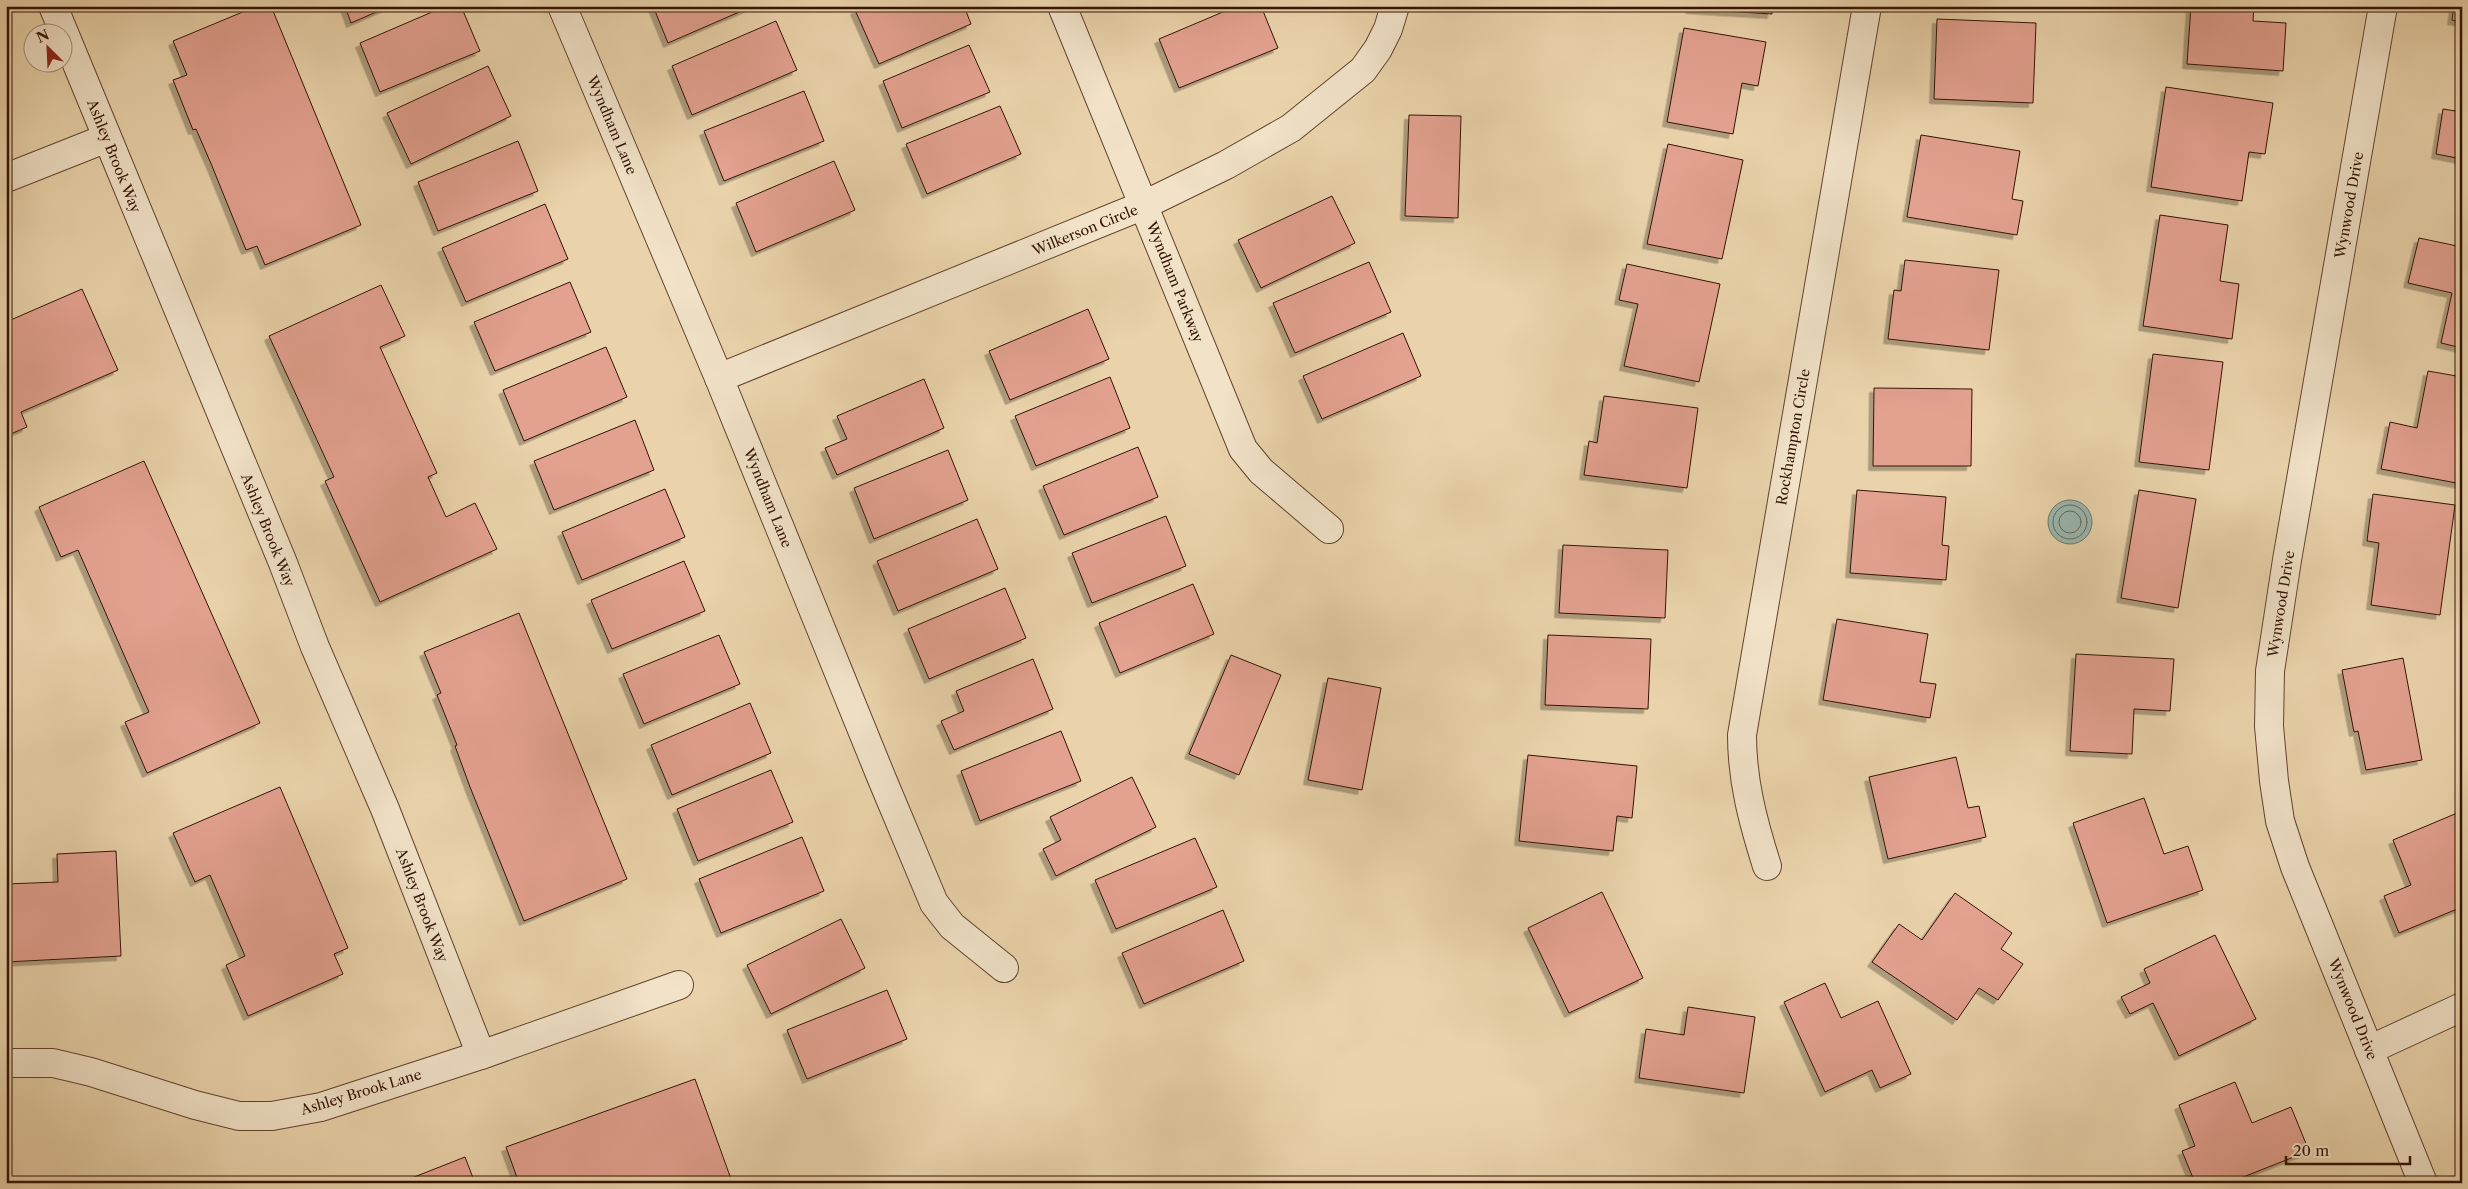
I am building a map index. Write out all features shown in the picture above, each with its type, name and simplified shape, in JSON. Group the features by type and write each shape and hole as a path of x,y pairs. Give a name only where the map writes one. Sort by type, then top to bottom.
{"street":[{"name":"Ashley Brook Way","path":"53,6 283,564 315,647 384,809 481,1055"},
{"name":"Wyndham Lane","path":"562,6 719,378 882,780 934,903 952,926 1004,968"},
{"name":"Wyndham Parkway","path":"1062,6 1243,449 1261,471 1329,529"},
{"name":"Wilkerson Circle","path":"719,378 1144,205 1226,165 1291,128 1363,70 1378,49 1388,29 1395,6"},
{"name":"Rockhampton Circle","path":"1767,866 1749,810 1742,763 1742,735 1867,6"},
{"name":"Wynwood Drive","path":"2383,6 2287,560 2270,671 2269,726 2280,821 2295,867 2423,1183"},
{"path":"6,178 107,138"},
{"name":"Ashley Brook Lane","path":"6,1063 53,1063 91,1072 195,1105 239,1116 272,1116 321,1107 481,1055 679,985"},
{"path":"2369,1050 2462,1007"}],"water":[{"path":"2074,500 2086,506 2091,513 2091,531 2086,538 2079,543 2066,544 2058,541 2051,534 2048,518 2051,510 2058,503"}],"building":[{"path":"257,6 271,6 361,225 265,265 257,246 246,250 212,166 196,129 193,130 173,80 187,75 173,41"},
{"path":"345,6 390,6 351,23"},
{"path":"446,6 461,6 480,51 380,92 360,43"},
{"path":"653,6 753,6 668,43"},
{"path":"864,6 964,6 971,24 879,64 855,10"},
{"path":"1237,6 1261,6 1278,48 1179,88 1159,39"},
{"path":"1690,6 1772,6 1772,14 1690,9"},
{"path":"2191,6 2254,6 2253,21 2286,23 2283,71 2187,64"},
{"path":"2454,6 2462,6 2462,22 2452,20"},
{"path":"1937,19 2036,23 2033,103 1934,99"},
{"path":"776,21 797,70 692,115 672,66"},
{"path":"1684,28 1766,42 1758,86 1742,83 1733,134 1667,122"},
{"path":"969,45 990,92 902,128 883,81"},
{"path":"488,66 511,116 411,164 387,113"},
{"path":"2166,87 2273,103 2265,154 2249,152 2242,201 2151,187"},
{"path":"804,91 824,141 724,181 704,131"},
{"path":"1000,106 1021,154 927,194 906,144"},
{"path":"2443,109 2462,112 2462,159 2436,154"},
{"path":"1409,115 1461,116 1458,218 1405,216"},
{"path":"1921,135 2020,151 2012,199 2023,201 2017,235 1907,217"},
{"path":"518,141 538,191 438,231 418,182"},
{"path":"1668,144 1743,160 1722,259 1647,244"},
{"path":"834,161 855,210 756,252 736,203"},
{"path":"1332,196 1355,243 1261,288 1238,240"},
{"path":"545,204 568,259 466,302 442,248"},
{"path":"2160,215 2228,225 2220,281 2239,284 2232,339 2143,326"},
{"path":"2419,238 2462,247 2462,348 2441,343 2452,293 2408,283"},
{"path":"1905,260 1999,270 1989,350 1888,339 1894,290 1901,291"},
{"path":"1369,262 1391,312 1295,353 1273,303"},
{"path":"1627,264 1720,284 1699,382 1624,366 1638,304 1619,300"},
{"path":"570,282 591,332 495,371 474,322"},
{"path":"381,285 405,336 380,347 437,473 428,477 446,517 475,503 497,549 380,602 325,481 334,477 269,336"},
{"path":"82,289 118,370 21,412 27,427 6,436 6,322"},
{"path":"1088,309 1109,359 1010,400 989,351"},
{"path":"1403,333 1421,376 1322,419 1303,376"},
{"path":"606,347 627,397 524,441 503,390"},
{"path":"2153,354 2223,362 2209,470 2139,462"},
{"path":"2428,371 2462,377 2462,484 2381,469 2390,422 2417,428"},
{"path":"1110,377 1130,428 1036,466 1015,416"},
{"path":"924,379 944,428 837,475 825,448 847,439 837,416"},
{"path":"1874,388 1972,389 1971,466 1873,466"},
{"path":"1604,396 1698,408 1687,488 1584,475 1589,441 1597,443"},
{"path":"635,420 654,470 554,510 534,461"},
{"path":"1138,447 1158,497 1064,535 1043,486"},
{"path":"948,450 968,500 874,539 854,488"},
{"path":"144,461 260,723 147,773 125,722 149,712 78,550 61,557 39,507"},
{"path":"665,489 685,537 582,580 562,532"},
{"path":"1857,490 1946,497 1942,545 1949,546 1946,580 1850,573"},
{"path":"2139,490 2196,499 2178,608 2121,598"},
{"path":"2373,494 2455,505 2440,615 2371,605 2379,543 2367,541"},
{"path":"1166,516 1186,566 1092,603 1072,553"},
{"path":"977,519 998,569 898,611 877,561"},
{"path":"1563,545 1668,550 1665,618 1559,613"},
{"path":"684,561 705,611 612,649 591,600"},
{"path":"1193,584 1214,634 1120,673 1099,623"},
{"path":"1005,588 1026,638 929,679 908,629"},
{"path":"519,613 627,879 524,921 470,787 455,746 457,745 437,695 441,693 424,652"},
{"path":"1837,619 1928,634 1920,682 1936,684 1930,718 1823,700"},
{"path":"719,635 740,684 644,724 623,674"},
{"path":"1548,635 1651,639 1648,709 1545,705"},
{"path":"2076,654 2174,659 2170,711 2134,709 2132,754 2070,751"},
{"path":"1231,655 1281,675 1239,775 1189,754"},
{"path":"2403,658 2422,760 2366,770 2358,731 2354,732 2342,670"},
{"path":"1033,659 1053,709 954,750 941,721 964,711 956,691"},
{"path":"1328,678 1381,688 1362,790 1308,780"},
{"path":"750,703 771,753 672,795 651,745"},
{"path":"1061,731 1081,781 980,821 961,771"},
{"path":"1528,755 1637,766 1632,818 1617,816 1613,851 1519,841"},
{"path":"1956,757 1968,808 1979,806 1986,837 1888,859 1869,777"},
{"path":"771,770 793,822 698,861 677,809"},
{"path":"1132,777 1156,827 1056,876 1043,849 1061,840 1050,817"},
{"path":"280,787 348,948 334,954 343,974 248,1016 226,965 245,956 210,875 195,882 173,833"},
{"path":"2144,798 2164,854 2188,846 2203,890 2107,923 2073,823"},
{"path":"2462,811 2462,907 2399,933 2384,896 2411,885 2393,840"},
{"path":"802,837 824,891 721,933 699,879"},
{"path":"1195,838 1217,887 1116,929 1095,880"},
{"path":"116,851 121,956 6,962 6,884 58,882 57,854"},
{"path":"1602,892 1643,978 1569,1013 1528,928"},
{"path":"1955,893 2012,933 2001,949 2023,964 1998,1000 1979,988 1957,1020 1872,962 1899,924 1922,940"},
{"path":"1223,910 1244,961 1144,1004 1122,953"},
{"path":"841,919 865,968 771,1014 747,965"},
{"path":"2215,935 2256,1019 2179,1056 2153,1003 2130,1014 2121,997 2150,983 2144,969"},
{"path":"1825,983 1841,1018 1878,1001 1911,1074 1880,1088 1872,1070 1825,1092 1784,1002"},
{"path":"887,990 907,1039 807,1079 787,1030"},
{"path":"1688,1007 1755,1017 1744,1093 1639,1078 1646,1029 1684,1035"},
{"path":"695,1079 731,1179 720,1183 674,1183 672,1178 659,1183 519,1183 506,1147"},
{"path":"2235,1082 2252,1123 2291,1107 2309,1151 2228,1183 2195,1183 2182,1151 2195,1146 2179,1105"},
{"path":"465,1157 475,1183 399,1183"}]}
